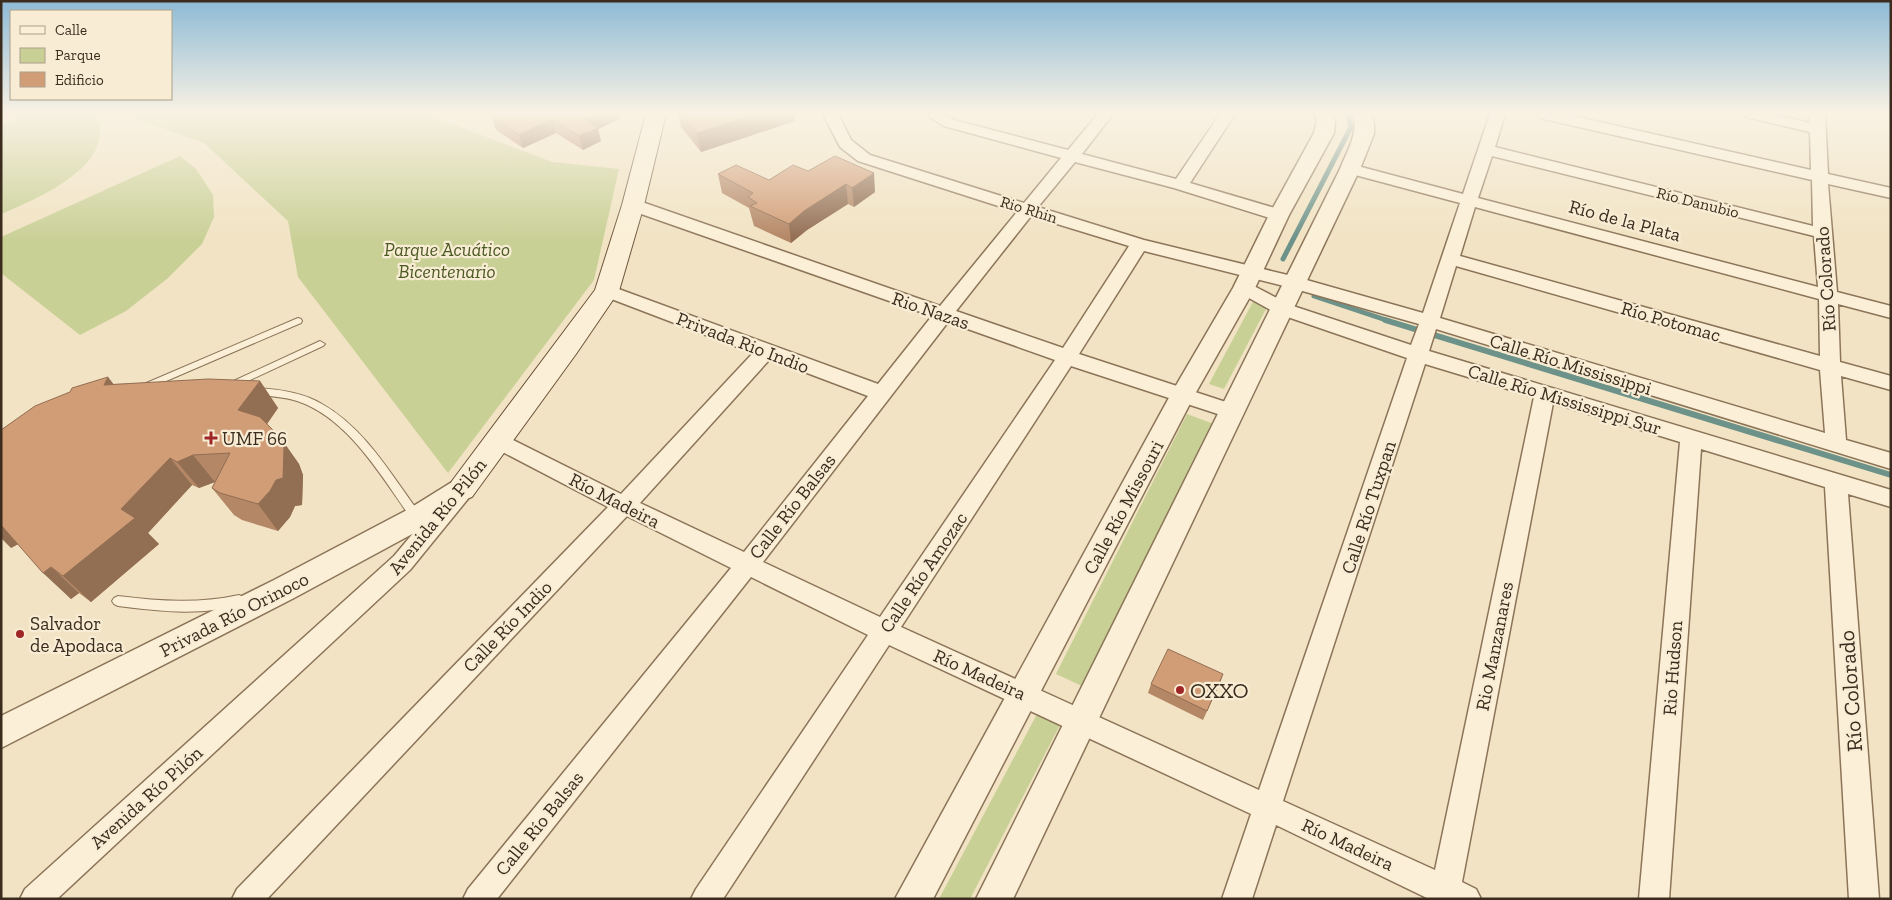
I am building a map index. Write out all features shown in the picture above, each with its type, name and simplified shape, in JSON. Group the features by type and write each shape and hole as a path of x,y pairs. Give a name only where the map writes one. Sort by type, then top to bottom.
{"main road":[{"name":"Avenida Río Pilón","path":"462,489 607,290 645,156"}],"street":[{"name":"Rio Rhin","path":"859,156 1247,279"},
{"path":"1067,156 1180,185 1278,215"},
{"path":"1180,185 1200,156"},
{"name":"Calle Río Missouri","path":"913,899 1247,279 1278,215 1311,156"},
{"path":"994,899 1082,722 1232,411 1284,309 1355,156"},
{"name":"Calle Río Tuxpan","path":"1237,899 1485,156"},
{"name":"Río Danubio","path":"1512,156 1822,232"},
{"path":"1728,156 1891,193"},
{"name":"Río Colorado","path":"1819,156 1836,444"},
{"name":"Calle Río Balsas","path":"478,899 747,565 880,394 1071,157"},
{"name":"Río de la Plata","path":"1350,169 1891,312"},
{"name":"Rio Nazas","path":"633,204 1067,357 1232,411"},
{"name":"Calle Río Amozac","path":"706,899 1067,357 1140,244"},
{"name":"Río Potomac","path":"1450,259 1891,383"},
{"name":"Calle Río Mississippi","path":"1247,279 1296,283 1424,339 1836,444 1891,461"},
{"name":"Calle Río Mississippi Sur","path":"1247,279 1284,309 1424,339 1545,394 1891,499"},
{"name":"Privada Rio Indio","path":"607,290 880,394"},
{"name":"Calle Río Indio","path":"247,899 624,505 766,351"},
{"name":"Rio Manzanares","path":"1452,896 1545,394"},
{"name":"Rio Hudson","path":"1654,899 1691,437"},
{"name":"Río Madeira","path":"498,441 624,505 884,631 1268,807 1452,896"},
{"name":"Río Colorado","path":"1836,483 1869,897"},
{"name":"Privada Río Orinoco","path":"1,733 284,590 417,518 462,489"},
{"name":"Avenida Río Pilón","path":"35,899 402,563 462,489"}],"lane":[{"path":"146,394 298,321"},
{"path":"320,344 220,390 274,393 302,398 329,412 353,435 417,518"},
{"path":"118,601 173,607 205,607 284,590"}],"green space":[{"path":"1,156 92,156 69,179 55,188 1,214"},
{"path":"180,156 196,169 213,195 214,217 202,244 168,278 126,311 80,335 1,273 1,237"},
{"name":"Parque Acuático Bicentenario","path":"218,156 536,156 552,162 619,169 594,280 448,473 298,277 288,221"},
{"path":"1255,298 1266,309 1224,389 1209,384"},
{"path":"1187,414 1214,424 1082,686 1056,674"},
{"path":"1037,714 1061,723 970,899 939,899"}],"building":[{"path":"835,156 874,173 852,188 846,184 804,211 789,224 750,206 757,203 748,197 753,193 718,174 736,165 769,180 793,165 808,171"},
{"path":"108,377 104,385 208,379 260,381 238,410 260,417 280,437 284,448 283,478 276,480 270,491 258,504 220,493 212,488 230,453 193,455 177,462 170,458 121,509 135,518 63,576 51,567 43,573 1,525 1,430 35,406 70,392 72,388"},
{"path":"1168,649 1223,674 1207,711 1151,684"}],"waterway":[{"path":"1283,259 1336,156"},
{"path":"1314,296 1389,321"},
{"path":"1385,320 1891,475"}],"place":[{"name":"UMF 66","path":"211,438"},
{"name":"Salvador de Apodaca","path":"20,634"},
{"name":"OXXO","path":"1180,690"}]}
